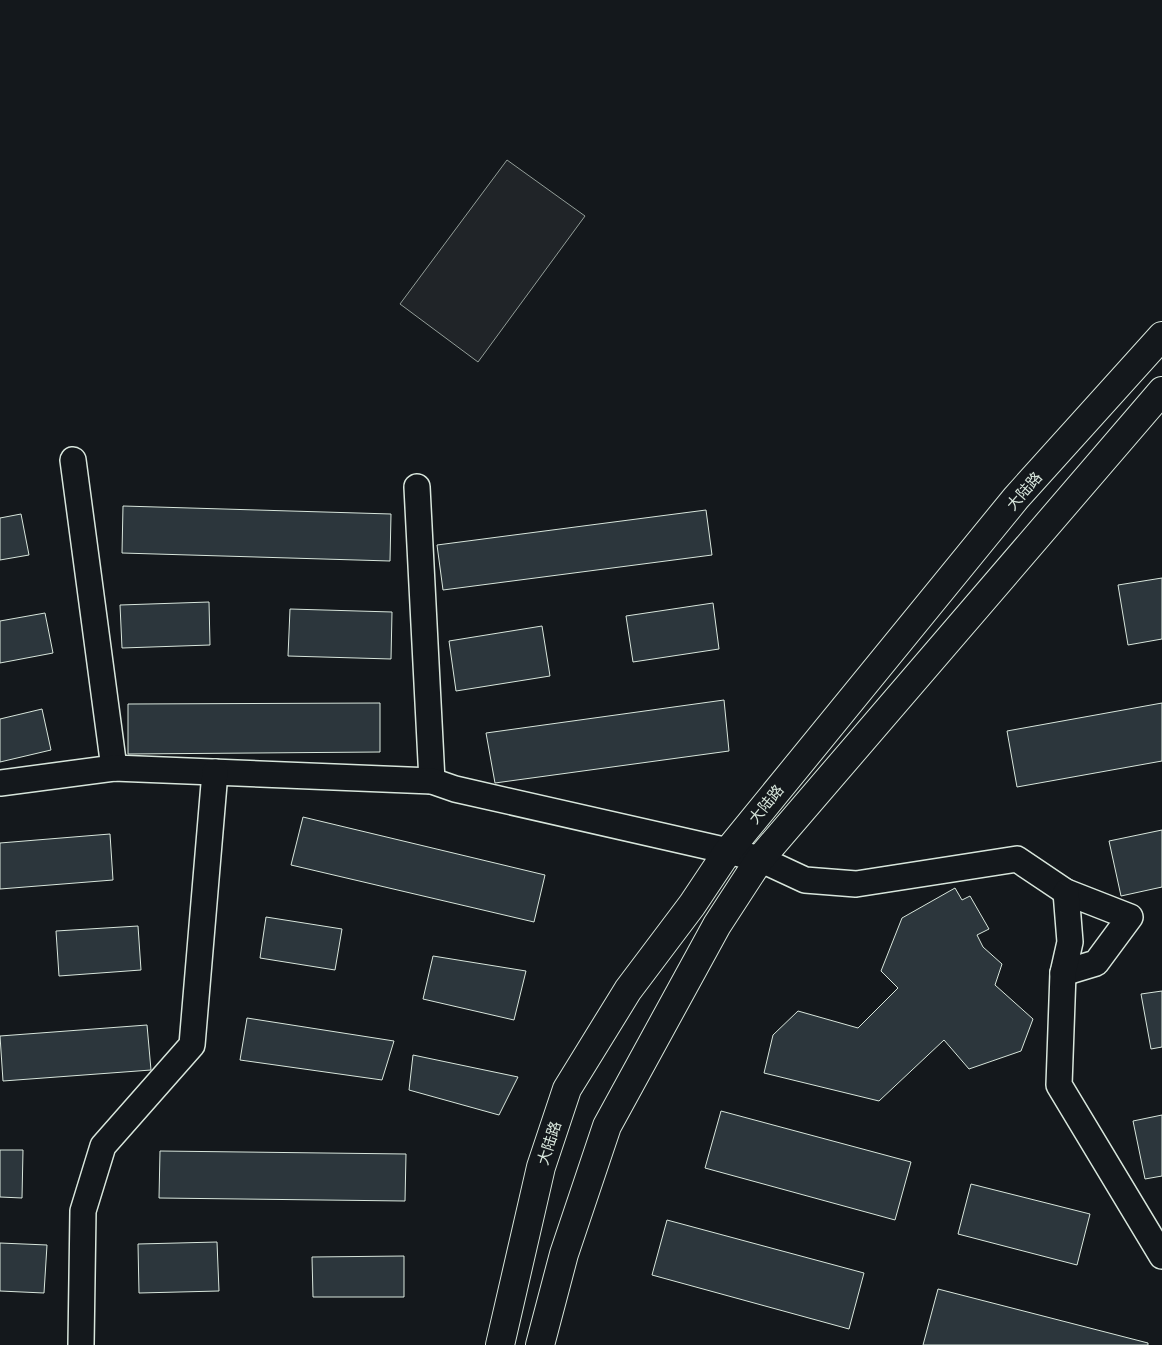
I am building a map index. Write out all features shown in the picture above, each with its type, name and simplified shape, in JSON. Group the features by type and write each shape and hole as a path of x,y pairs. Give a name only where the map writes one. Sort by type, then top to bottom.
{"main road":[{"name":"大陆路","path":"500,1345 541,1167 567,1089 628,990 692,905 728,851 1016,498 1162,336"},
{"name":"大陆路","path":"540,1345 564,1254 607,1126 717,925 760,860 1162,391"}],"street":[{"path":"73,460 114,768"},
{"path":"417,486 432,781"},
{"path":"0,783 114,768 432,781 455,790 728,851 760,860 806,880 856,884 1017,859 1066,892 1130,918 1096,963 1063,973"},
{"path":"81,1345 83,1211 103,1146 192,1045 215,772"},
{"path":"1066,892 1070,942 1063,973 1059,1085 1162,1256"}],"shaded area":[{"path":"507,160 585,216 478,362 400,304"}],"building":[{"path":"123,506 391,514 390,561 122,553"},
{"path":"706,510 712,555 443,590 437,545"},
{"path":"21,514 29,555 0,560 0,518"},
{"path":"1162,578 1162,639 1128,645 1118,585"},
{"path":"209,602 210,645 122,648 120,605"},
{"path":"713,603 719,649 633,662 626,616"},
{"path":"290,609 392,612 391,659 288,656"},
{"path":"45,613 53,653 0,663 0,621"},
{"path":"542,626 550,676 456,691 449,641"},
{"path":"724,700 729,751 495,783 486,733"},
{"path":"380,703 380,752 128,754 128,704"},
{"path":"1162,703 1162,761 1017,787 1007,731"},
{"path":"42,709 51,750 0,762 0,719"},
{"path":"303,817 545,875 534,922 291,865"},
{"path":"1162,830 1162,887 1121,896 1109,841"},
{"path":"110,834 113,880 0,889 0,843"},
{"path":"955,888 962,900 970,896 989,929 977,935 983,947 1002,964 995,985 1033,1019 1021,1051 969,1069 944,1040 879,1101 764,1073 773,1035 798,1011 858,1028 898,988 881,971 902,918"},
{"path":"266,917 342,929 335,970 260,958"},
{"path":"138,926 141,970 59,976 56,931"},
{"path":"433,956 526,971 514,1020 423,999"},
{"path":"1162,991 1162,1047 1151,1049 1141,994"},
{"path":"247,1018 394,1041 382,1080 240,1060"},
{"path":"147,1025 151,1070 3,1081 0,1036"},
{"path":"413,1055 518,1077 499,1115 409,1090"},
{"path":"721,1111 911,1162 895,1220 705,1168"},
{"path":"1162,1115 1162,1176 1145,1179 1133,1121"},
{"path":"0,1150 23,1150 22,1198 0,1197"},
{"path":"160,1151 406,1154 405,1201 159,1198"},
{"path":"971,1184 1090,1214 1077,1265 958,1234"},
{"path":"667,1220 864,1273 849,1329 652,1275"},
{"path":"217,1242 219,1291 139,1293 138,1244"},
{"path":"0,1243 47,1245 44,1293 0,1291"},
{"path":"404,1256 404,1297 313,1297 312,1257"},
{"path":"938,1289 1148,1343 1148,1345 923,1345"}]}
